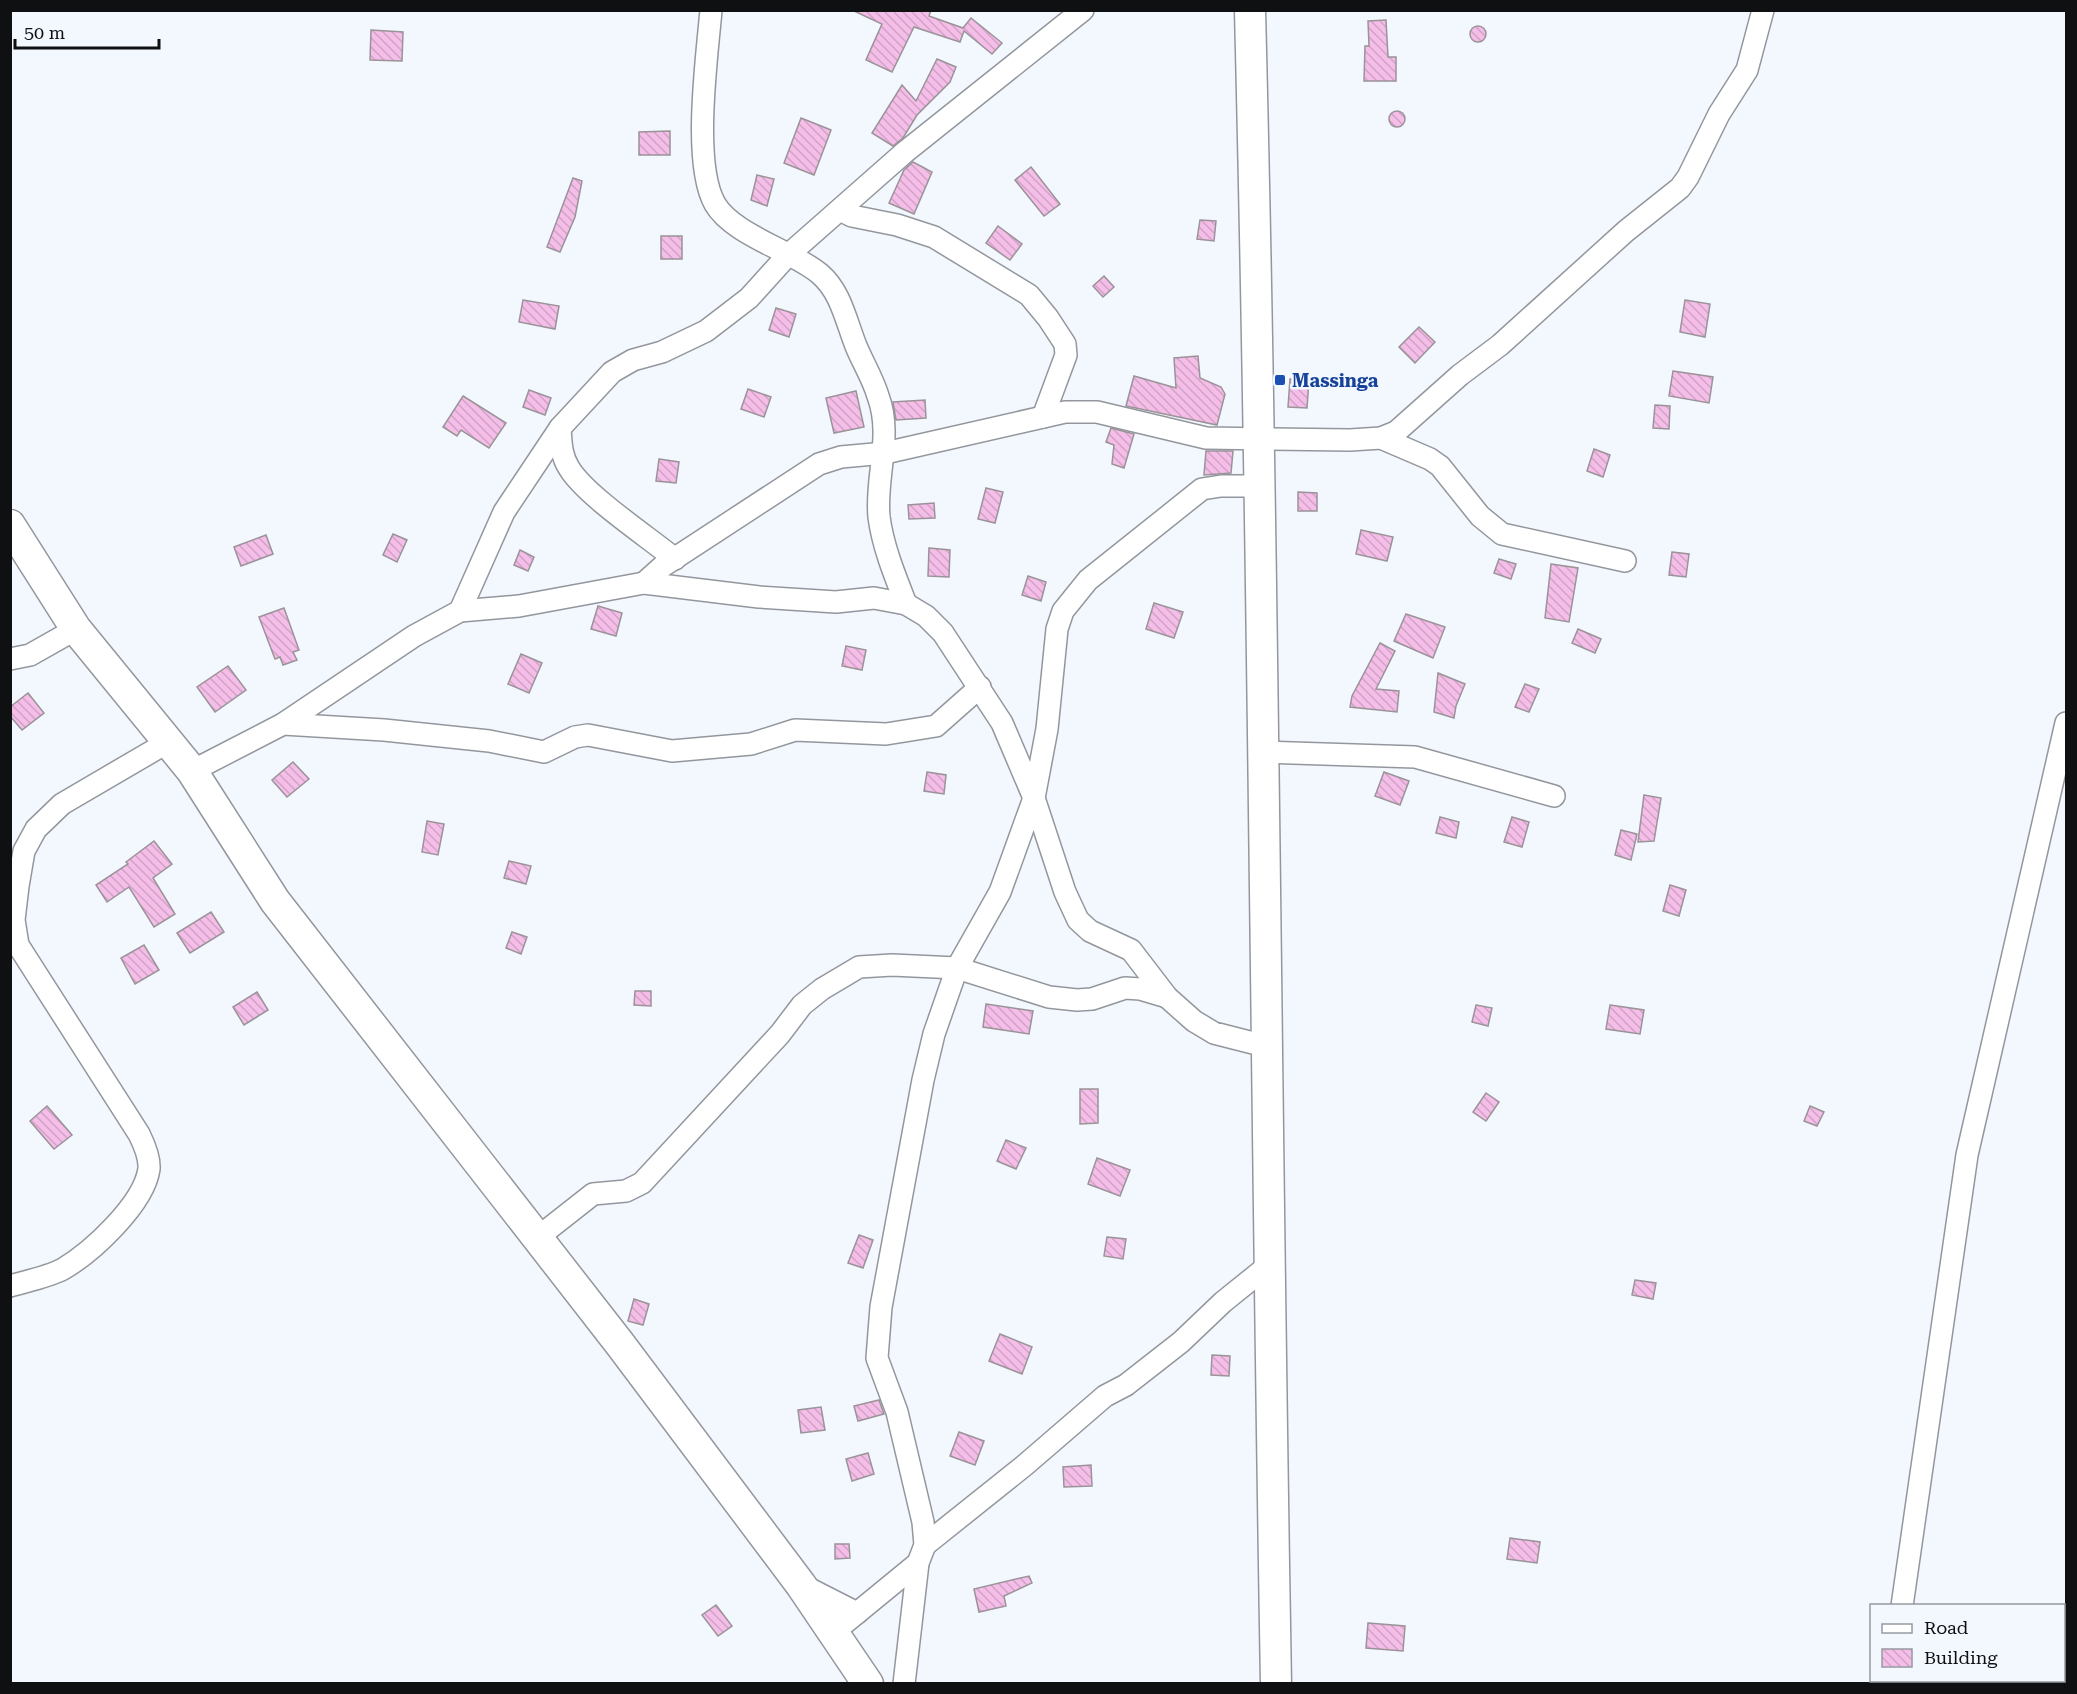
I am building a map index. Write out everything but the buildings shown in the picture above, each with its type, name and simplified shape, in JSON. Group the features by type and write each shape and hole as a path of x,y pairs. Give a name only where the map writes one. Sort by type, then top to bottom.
{"street":[{"path":"711,10 702,114 708,186 715,204 727,218 787,256 818,272 831,286 879,398 885,453 879,486 879,517 885,546 906,604"},
{"path":"460,611 504,512 560,428 612,372 633,360 662,352 706,331 749,298 787,256 905,152 1083,10"},
{"path":"1250,10 1261,486 1265,1046 1276,1683"},
{"path":"1381,438 1408,424 1460,375 1500,345 1626,231 1680,188 1688,177 1719,114 1747,70 1763,10"},
{"path":"840,210 852,216 897,225 934,237 1029,295 1065,344 1066,355 1043,417"},
{"path":"644,583 675,559 819,464 841,457 885,453 1065,412 1097,412 1206,438 1381,438 1430,459 1440,466 1480,516 1502,534 1625,561"},
{"path":"560,428 561,451 569,468 584,486 675,559"},
{"path":"904,1683 923,1522 897,1412 877,1358 881,1307 922,1080 945,997 957,968 1000,892 1034,798 1047,729 1057,629 1063,611 1088,580 1202,489 1261,486"},
{"path":"10,525 75,628 192,771 275,901 537,1238 801,1585 835,1631 868,1683"},
{"path":"192,771 283,724 414,636 460,611 519,606 644,583 759,597 836,602 874,598 906,604 926,616 944,633 1002,723 1034,798 1065,892 1078,920 1090,931 1131,950 1167,997 1194,1021 1214,1033 1265,1046"},
{"path":"10,659 30,655 75,628"},
{"path":"283,724 384,730 489,741 544,752 565,741 588,735 681,751 751,744 795,730 886,734 932,727 980,687"},
{"path":"1902,1604 1967,1155 2067,723"},
{"path":"10,1286 62,1269 105,1236 140,1192 149,1169 146,1150 139,1134 18,945 13,906 24,851 36,828 63,804 168,742"},
{"path":"1263,752 1415,757 1554,796"},
{"path":"537,1238 593,1194 626,1191 642,1183 780,1034 802,1005 822,989 859,967 892,965 957,968 1049,997 1092,999 1125,988 1140,988 1167,997"},
{"path":"835,1631 1105,1396 1126,1385 1180,1342 1223,1302 1269,1265"},
{"path":"801,1585 857,1613"}],"place":[{"name":"Massinga","path":"1280,380"}]}
